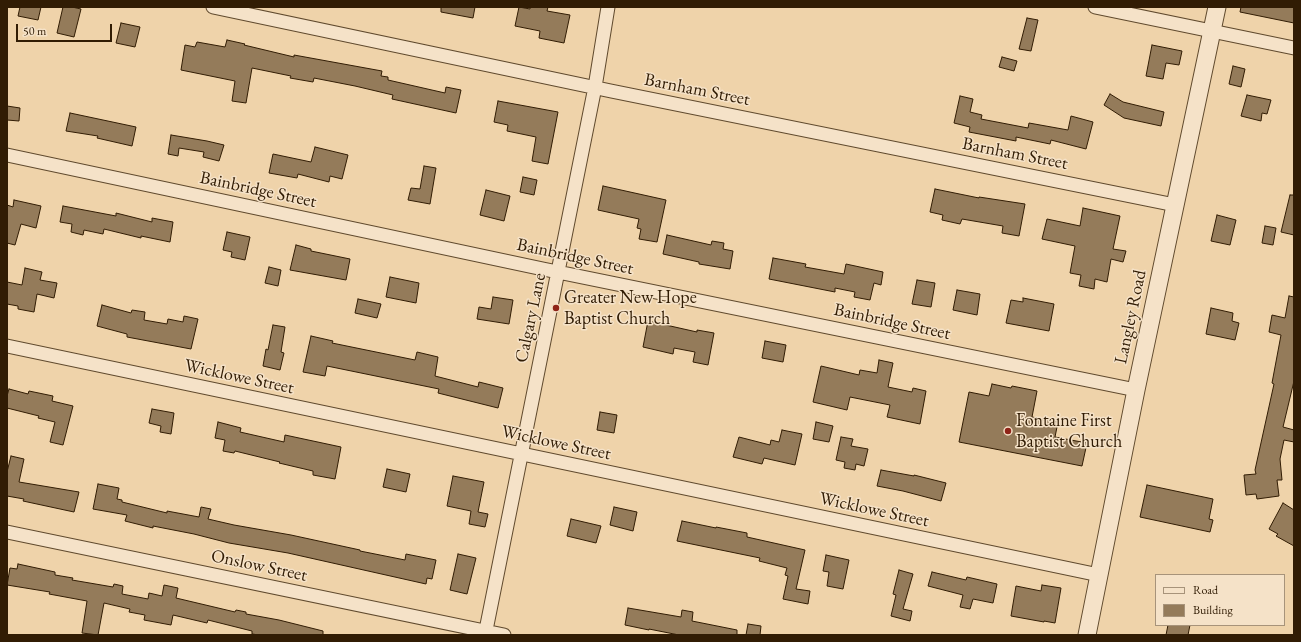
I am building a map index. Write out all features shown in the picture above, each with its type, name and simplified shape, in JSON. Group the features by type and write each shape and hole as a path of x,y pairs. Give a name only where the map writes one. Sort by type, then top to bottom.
{"street":[{"name":"Barnham Street","path":"213,7 595,87 1175,205"},
{"name":"Calgary Lane","path":"486,633 559,272 595,87 608,7"},
{"path":"1095,7 1294,48"},
{"name":"Langley Road","path":"1087,635 1136,390 1217,7"},
{"name":"Bainbridge Street","path":"7,155 559,272 1136,390"},
{"name":"Wicklowe Street","path":"7,346 1099,575"},
{"name":"Onslow Street","path":"7,532 486,633 504,635"}],"building":[{"path":"20,7 41,7 38,20 18,16"},
{"path":"63,7 81,9 74,37 57,33"},
{"path":"441,7 475,7 473,18 441,12"},
{"path":"519,7 530,9 530,7 548,7 547,11 570,15 564,43 539,38 540,31 515,26"},
{"path":"1241,7 1294,7 1294,23 1240,12"},
{"path":"1027,18 1038,20 1031,51 1019,49"},
{"path":"121,23 140,27 135,47 116,43"},
{"path":"227,40 294,57 294,55 382,71 381,76 388,77 388,80 445,93 446,87 461,90 456,113 392,99 393,95 355,86 314,78 313,82 290,78 291,76 252,68 246,103 232,101 235,81 181,70 185,45 195,47 197,42 225,47"},
{"path":"1152,45 1182,51 1179,65 1166,63 1163,79 1146,76"},
{"path":"1002,57 1017,61 1014,71 999,67"},
{"path":"1233,66 1245,69 1241,87 1229,84"},
{"path":"1110,94 1123,102 1164,112 1161,126 1124,118 1104,105"},
{"path":"1247,95 1271,100 1267,114 1262,113 1261,121 1241,116"},
{"path":"960,96 973,99 970,112 982,115 981,119 1028,128 1029,123 1068,130 1071,116 1093,122 1086,149 1051,140 1050,144 1016,137 1016,141 969,132 970,127 954,123"},
{"path":"498,101 558,112 548,164 532,161 536,137 507,131 508,125 494,122"},
{"path":"7,106 20,108 19,121 7,120"},
{"path":"70,113 136,127 132,146 97,138 98,136 66,131"},
{"path":"171,135 224,145 219,161 203,157 204,152 179,148 178,156 168,154"},
{"path":"315,147 348,155 342,179 330,176 329,182 298,174 297,178 269,173 273,154 311,162"},
{"path":"424,166 436,168 430,204 408,200 411,188 420,189"},
{"path":"523,177 537,180 534,195 520,192"},
{"path":"603,186 666,200 657,242 639,239 641,229 637,228 639,219 598,210"},
{"path":"935,189 979,198 1025,204 1019,236 1002,233 1003,226 962,219 960,224 942,220 943,215 930,212"},
{"path":"486,190 510,196 504,221 480,215"},
{"path":"1290,195 1294,195 1294,235 1281,232"},
{"path":"14,200 41,206 36,228 21,224 15,245 7,243 7,205 13,207"},
{"path":"63,206 116,216 116,213 152,222 152,218 173,222 170,242 141,236 141,238 104,229 103,234 84,230 83,235 71,232 72,224 60,222"},
{"path":"1083,208 1120,216 1113,249 1126,251 1123,262 1111,259 1107,282 1095,279 1094,289 1079,286 1081,275 1070,273 1075,246 1042,239 1047,219 1080,226"},
{"path":"1217,215 1236,220 1230,245 1211,241"},
{"path":"1265,226 1276,228 1273,245 1262,243"},
{"path":"227,232 250,237 245,260 231,257 232,252 223,250"},
{"path":"667,235 711,245 712,241 724,243 723,249 733,251 730,269 699,264 699,262 663,254"},
{"path":"296,245 311,249 311,251 350,259 346,280 290,270"},
{"path":"773,258 806,264 805,267 844,274 846,264 883,272 881,285 874,283 870,300 854,297 855,292 835,288 835,292 769,279"},
{"path":"269,267 281,270 278,286 265,283"},
{"path":"25,268 42,272 40,280 57,283 54,298 37,294 34,312 18,309 18,306 7,304 7,282 22,285"},
{"path":"390,277 419,283 416,303 386,297"},
{"path":"917,280 935,283 931,307 912,304"},
{"path":"957,290 980,294 977,315 953,310"},
{"path":"1289,296 1294,297 1294,381 1283,427 1294,430 1294,442 1284,440 1280,459 1282,480 1277,480 1279,496 1257,499 1256,494 1246,495 1244,475 1256,474 1255,470 1274,384 1272,383 1281,335 1269,332 1272,315 1285,318"},
{"path":"493,297 513,300 509,324 477,319 479,307 491,309"},
{"path":"1023,298 1054,304 1049,331 1006,323 1011,300 1023,302"},
{"path":"358,299 381,304 377,318 355,313"},
{"path":"102,305 131,313 132,310 145,312 144,320 167,324 168,319 183,322 184,316 198,319 191,349 127,337 127,334 97,326"},
{"path":"1211,308 1233,313 1232,321 1239,323 1235,340 1206,334"},
{"path":"648,321 697,332 697,330 714,333 708,365 693,362 695,352 674,348 673,354 643,347"},
{"path":"273,325 285,327 281,352 284,353 280,370 263,366"},
{"path":"311,336 333,341 332,343 415,360 417,352 438,357 435,376 478,387 479,382 503,388 498,408 438,393 439,389 327,366 325,376 303,372"},
{"path":"765,341 786,345 783,362 762,358"},
{"path":"879,360 893,363 888,387 912,392 913,388 926,391 920,424 887,417 890,405 850,397 847,410 813,402 821,366 859,375 860,370 877,373"},
{"name":"Fontaine First Baptist Church","path":"992,384 1037,391 1032,417 1058,422 1055,437 1087,443 1082,466 959,442 969,392 989,396"},
{"path":"9,389 28,394 29,391 53,396 52,401 73,406 63,445 50,442 55,422 38,418 39,416 7,408 7,396"},
{"path":"152,409 174,413 171,434 160,432 161,426 149,423"},
{"path":"600,412 617,415 614,433 597,430"},
{"path":"218,422 241,428 240,432 284,442 285,435 341,447 335,479 313,475 313,471 279,463 280,462 235,451 234,453 223,451 225,440 215,438"},
{"path":"816,422 833,426 829,442 813,439"},
{"path":"782,430 802,434 795,465 764,458 762,464 733,457 739,437 770,445 771,440 779,442"},
{"path":"841,437 853,439 851,446 868,449 864,466 856,464 855,470 844,468 845,462 836,460"},
{"path":"11,456 24,459 19,482 79,492 74,512 7,496 7,472"},
{"path":"387,469 410,474 406,492 383,487"},
{"path":"881,470 914,475 946,483 941,501 877,486"},
{"path":"453,476 484,482 478,512 488,514 485,527 469,524 471,511 447,506"},
{"path":"98,484 119,488 117,499 122,500 122,502 167,513 167,511 199,517 201,507 211,509 208,519 234,525 291,535 405,560 406,554 436,560 432,579 427,578 426,584 288,553 229,543 194,534 153,526 153,528 125,521 127,515 93,509"},
{"path":"1147,485 1213,499 1209,519 1213,520 1210,532 1140,517"},
{"path":"1283,503 1294,510 1294,546 1276,536 1278,534 1269,529"},
{"path":"614,507 637,512 633,531 610,525"},
{"path":"571,519 601,526 596,543 567,536"},
{"path":"682,521 747,533 747,537 805,550 796,589 810,591 808,604 783,599 788,576 785,575 787,568 759,561 760,558 677,541"},
{"path":"458,554 476,558 467,594 450,590"},
{"path":"826,555 849,560 843,589 827,586 829,572 823,571"},
{"path":"18,564 55,572 55,575 73,578 72,580 113,587 114,584 123,586 122,594 148,599 149,593 162,596 164,585 178,588 176,598 235,612 236,610 246,612 246,614 279,620 323,631 323,635 259,635 252,634 252,631 208,620 207,623 173,615 171,625 144,620 145,615 129,612 130,609 104,603 98,635 82,633 87,601 49,594 50,592 7,585 10,568 17,569"},
{"path":"899,570 913,574 903,609 912,611 910,621 891,616 896,595 893,594"},
{"path":"932,572 966,580 967,577 997,584 993,603 973,599 970,609 960,607 963,595 928,586"},
{"path":"1042,585 1061,588 1055,623 1011,616 1016,586 1041,591"},
{"path":"628,608 681,617 682,610 693,612 692,621 737,630 737,635 679,635 625,625"},
{"path":"748,624 761,626 760,635 746,635"},
{"path":"1168,626 1190,626 1188,635 1166,635"}],"place":[{"name":"Greater New Hope Baptist Church","path":"556,308"},
{"name":"Fontaine First Baptist Church","path":"1008,431"}]}
